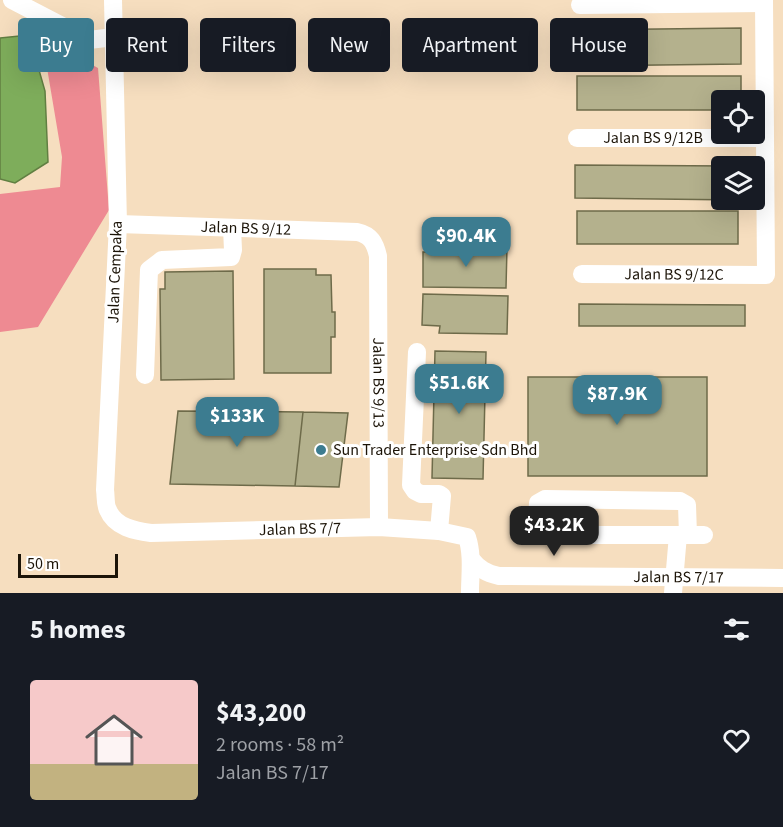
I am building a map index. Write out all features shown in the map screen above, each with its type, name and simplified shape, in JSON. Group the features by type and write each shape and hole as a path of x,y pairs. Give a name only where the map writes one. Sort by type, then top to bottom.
{"street":[{"path":"12,0 88,40 106,38"},
{"name":"Jalan Cempaka","path":"113,0 113,18"},
{"path":"580,5 764,1 765,90"},
{"name":"Jalan Cempaka","path":"115,72 118,224 105,490 108,511 119,523 133,531"},
{"name":"Jalan BS 9/12B","path":"577,138 711,138"},
{"name":"Jalan BS 9/12C","path":"582,274 766,275 765,138"},
{"name":"Jalan BS 9/12","path":"118,224 357,232 372,239"},
{"path":"145,375 149,270 162,260 231,257 232,228"},
{"name":"Jalan BS 9/13","path":"372,239 378,256 379,527"},
{"path":"417,352 411,485 421,494 441,496 439,531"},
{"path":"673,585 690,535 687,505 680,501 545,499 538,503 530,535 690,535"},
{"name":"Jalan BS 7/7","path":"133,531 151,533 379,527 439,531 467,537 471,559"},
{"path":"470,593 471,559"},
{"name":"Jalan BS 7/17","path":"471,559 477,567 487,573 548,584 714,585 783,578"}],"shaded area":[{"path":"18,36 18,72 40,72 45,91 48,162 15,183 0,179 0,38"},
{"path":"94,66 98,68 109,210 38,327 0,332 0,194 60,187 62,157 48,72 94,72"}],"building":[{"path":"741,28 741,64 648,65 648,29"},
{"path":"577,76 741,76 741,90 711,90 711,110 577,110"},
{"path":"575,165 711,166 711,200 575,198"},
{"path":"577,211 738,211 738,244 577,244"},
{"path":"448,246 507,247 506,288 423,287 423,252 448,252"},
{"path":"264,269 316,269 316,275 331,275 335,337 331,337 331,373 264,373"},
{"path":"233,271 234,379 161,380 160,289 165,289 165,272"},
{"path":"423,294 508,296 507,334 439,333 440,326 422,325"},
{"path":"579,304 745,305 745,326 579,326"},
{"path":"435,351 486,352 483,479 432,478"},
{"path":"528,377 707,377 707,476 528,476"},
{"path":"178,411 303,412 295,486 170,484"},
{"name":"Sun Trader Enterprise Sdn Bhd","path":"303,412 348,413 339,487 295,486"}],"place":[{"name":"Sun Trader Enterprise Sdn Bhd","path":"321,450"}]}
